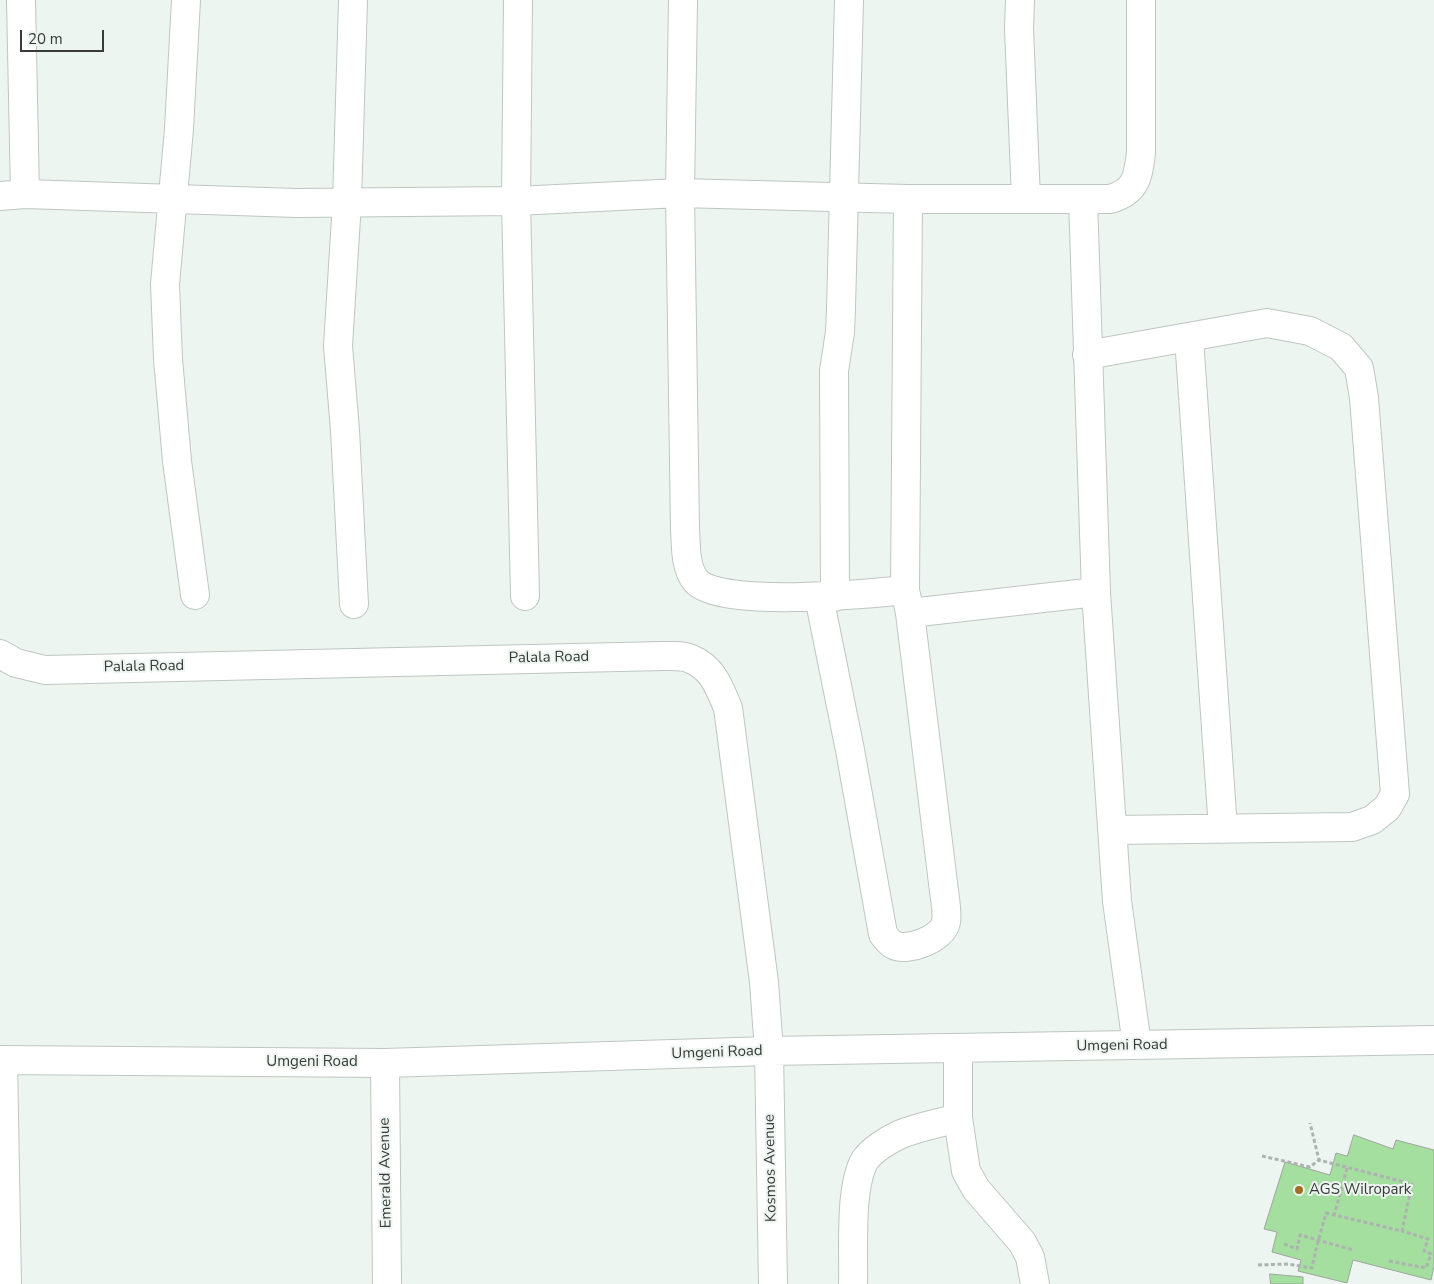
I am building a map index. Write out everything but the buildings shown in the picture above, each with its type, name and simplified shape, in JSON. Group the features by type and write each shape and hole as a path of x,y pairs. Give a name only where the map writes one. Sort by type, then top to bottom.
{"street":[{"path":"21,0 12,195 296,203 516,201 680,193 908,199 1110,199 1121,196 1131,189 1138,173 1141,153 1142,0"},
{"path":"186,0 179,129 165,284 168,359 177,461 195,595"},
{"path":"352,0 347,202 338,346 346,440 354,604"},
{"path":"518,0 516,201 525,596"},
{"path":"682,0 680,193 685,529 686,554 690,572 697,582 713,590 733,595 827,597 908,602 1096,592"},
{"path":"849,0 840,332 834,371 827,597 850,750 880,926 883,934 895,946 906,946 930,941 940,933 946,923 943,883 908,602 908,199"},
{"path":"1020,0 1019,29 1026,200"},
{"path":"1083,199 1096,592 1117,901 1138,1045"},
{"path":"1087,355 1267,323 1310,331 1341,347 1359,368 1364,398 1382,653 1395,794 1387,808 1372,820 1352,827 1113,830"},
{"path":"1190,338 1198,482 1214,676 1222,829"},
{"name":"Palala Road","path":"0,654 16,663 45,670 653,656 690,658 708,669 720,688 728,708 764,982 768,1051"},
{"name":"Umgeni Road","path":"2,1060 385,1063 768,1051 1434,1040"},
{"path":"958,1049 958,1118 966,1171 976,1189 1022,1242 1030,1257 1035,1284"},
{"name":"Kosmos Avenue","path":"768,1051 773,1284"},
{"path":"2,1060 7,1284"},
{"name":"Emerald Avenue","path":"385,1063 387,1284"},
{"path":"853,1284 855,1196 860,1171 867,1158 878,1148 900,1135 958,1118"}],"path":[{"path":"1310,1123 1319,1160"},
{"path":"1262,1156 1310,1167 1319,1160"},
{"path":"1319,1160 1412,1184 1402,1231"},
{"path":"1334,1216 1347,1168"},
{"path":"1258,1265 1288,1264 1312,1268 1326,1213 1428,1239 1424,1251 1431,1254 1426,1268 1389,1261"},
{"path":"1284,1244 1297,1249 1300,1235 1353,1250"}],"place":[{"name":"AGS Wilropark","path":"1299,1190"}]}
